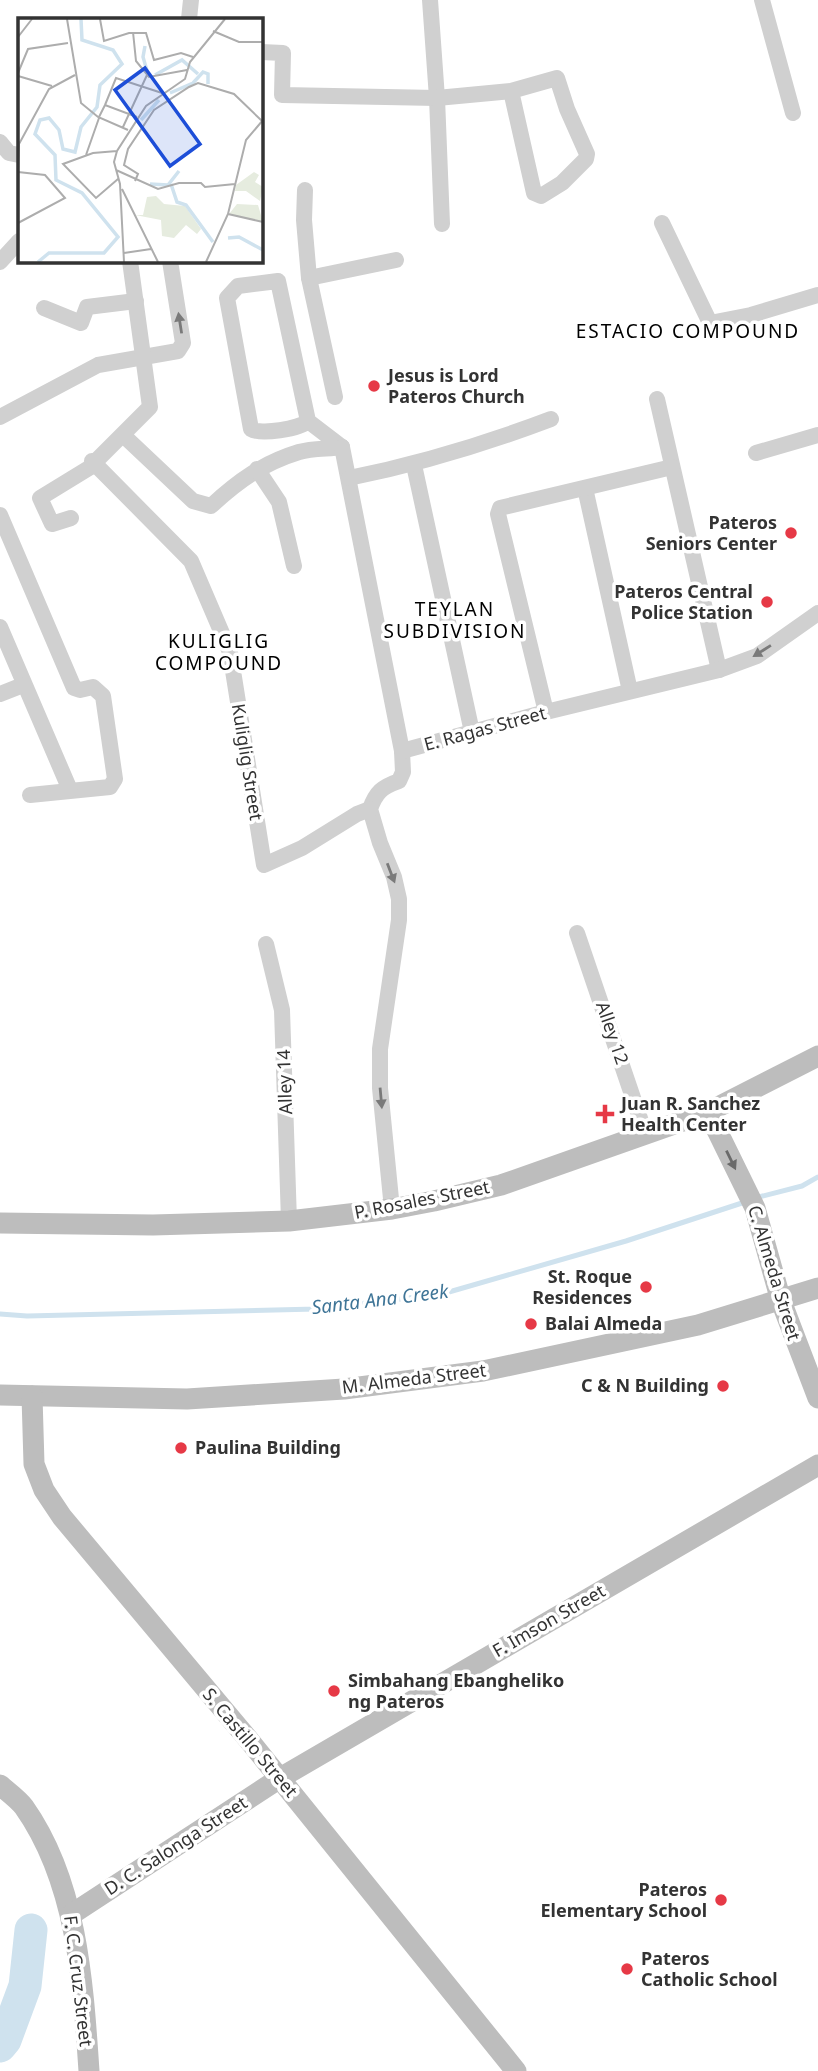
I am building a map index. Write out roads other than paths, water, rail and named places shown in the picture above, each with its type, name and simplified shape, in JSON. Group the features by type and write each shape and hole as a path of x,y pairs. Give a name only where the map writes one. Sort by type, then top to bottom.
{"street":[{"path":"189,18 191,0"},
{"path":"430,0 442,224"},
{"path":"762,0 793,113"},
{"path":"262,52 283,53 282,95 437,98 511,91 557,78 571,118 587,149 586,159 562,183 541,196 534,193 511,91"},
{"path":"0,142 9,152 18,155"},
{"path":"305,190 304,220 309,278 335,397"},
{"path":"662,223 709,323 751,315 818,295"},
{"path":"0,262 18,242"},
{"path":"309,278 396,260"},
{"path":"71,518 52,524 40,498 72,481 150,407 130,262"},
{"path":"0,416 92,367 178,351 183,347 170,262"},
{"path":"308,421 303,426 256,432 251,429 227,298 238,286 278,281 308,421 342,447 402,751"},
{"path":"44,308 81,323 87,307 136,301"},
{"path":"657,399 719,670"},
{"path":"349,478 414,465 487,443 551,419"},
{"path":"123,435 193,501 211,506 239,480 257,469 300,452 342,447"},
{"path":"756,453 818,435"},
{"name":"Kuliglig Street","path":"93,463 191,561 230,652 264,865 302,848 370,808"},
{"path":"414,465 472,732"},
{"path":"547,712 498,514 500,508 672,467"},
{"path":"257,469 279,502 293,566"},
{"path":"586,488 630,691"},
{"path":"0,515 74,688 80,690 93,687 103,696 115,779 110,788 30,794"},
{"name":"E. Ragas Street","path":"370,808 374,796 382,788 399,781 403,772 402,751 719,670 757,656 818,612"},
{"path":"0,629 70,790"},
{"path":"0,695 23,685"},
{"path":"370,808 399,899 399,920 380,1049 380,1087 392,1209"},
{"name":"Alley 12","path":"577,933 645,1133"},
{"name":"Alley 14","path":"266,944 282,1010 289,1220"},
{"name":"P. Rosales Street","path":"0,1223 153,1225 289,1220 392,1209 501,1185 708,1112 818,1056"},
{"name":"C. Almeda Street","path":"708,1112 755,1208 781,1301 818,1398"},
{"name":"M. Almeda Street","path":"0,1395 187,1399 344,1389 496,1369 698,1325 818,1288"},
{"name":"S. Castillo Street","path":"32,1396 34,1464 44,1490 76,1535 279,1778 516,2071"},
{"name":"F. Imson Street","path":"279,1778 818,1465"},
{"name":"D. C. Salonga Street","path":"72,1914 279,1778"},
{"name":"F. C. Cruz Street","path":"0,1785 23,1805 51,1854 72,1914 89,2071"}],"waterway":[{"name":"Santa Ana Creek","path":"755,1198 802,1186 818,1177"},
{"name":"Santa Ana Creek","path":"0,1314 27,1316 316,1309 442,1294 626,1241 745,1202"},
{"path":"0,2046 5,2040 25,1986 31,1930"}],"place":[{"name":"Jesus is Lord Pateros Church","path":"374,386"},
{"name":"Pateros Seniors Center","path":"791,533"},
{"name":"Pateros Central Police Station","path":"767,602"},
{"name":"Juan R. Sanchez Health Center","path":"605,1114"},
{"name":"St. Roque Residences","path":"646,1287"},
{"name":"Balai Almeda","path":"531,1324"},
{"name":"C & N Building","path":"723,1386"},
{"name":"Paulina Building","path":"181,1448"},
{"name":"Simbahang Ebangheliko ng Pateros","path":"334,1691"},
{"name":"Pateros Elementary School","path":"721,1900"},
{"name":"Pateros Catholic School","path":"627,1969"}],"district":[{"name":"ESTACIO COMPOUND","path":"688,331"},
{"name":"TEYLAN SUBDIVISION","path":"455,620"},
{"name":"KULIGLIG COMPOUND","path":"219,652"}]}
